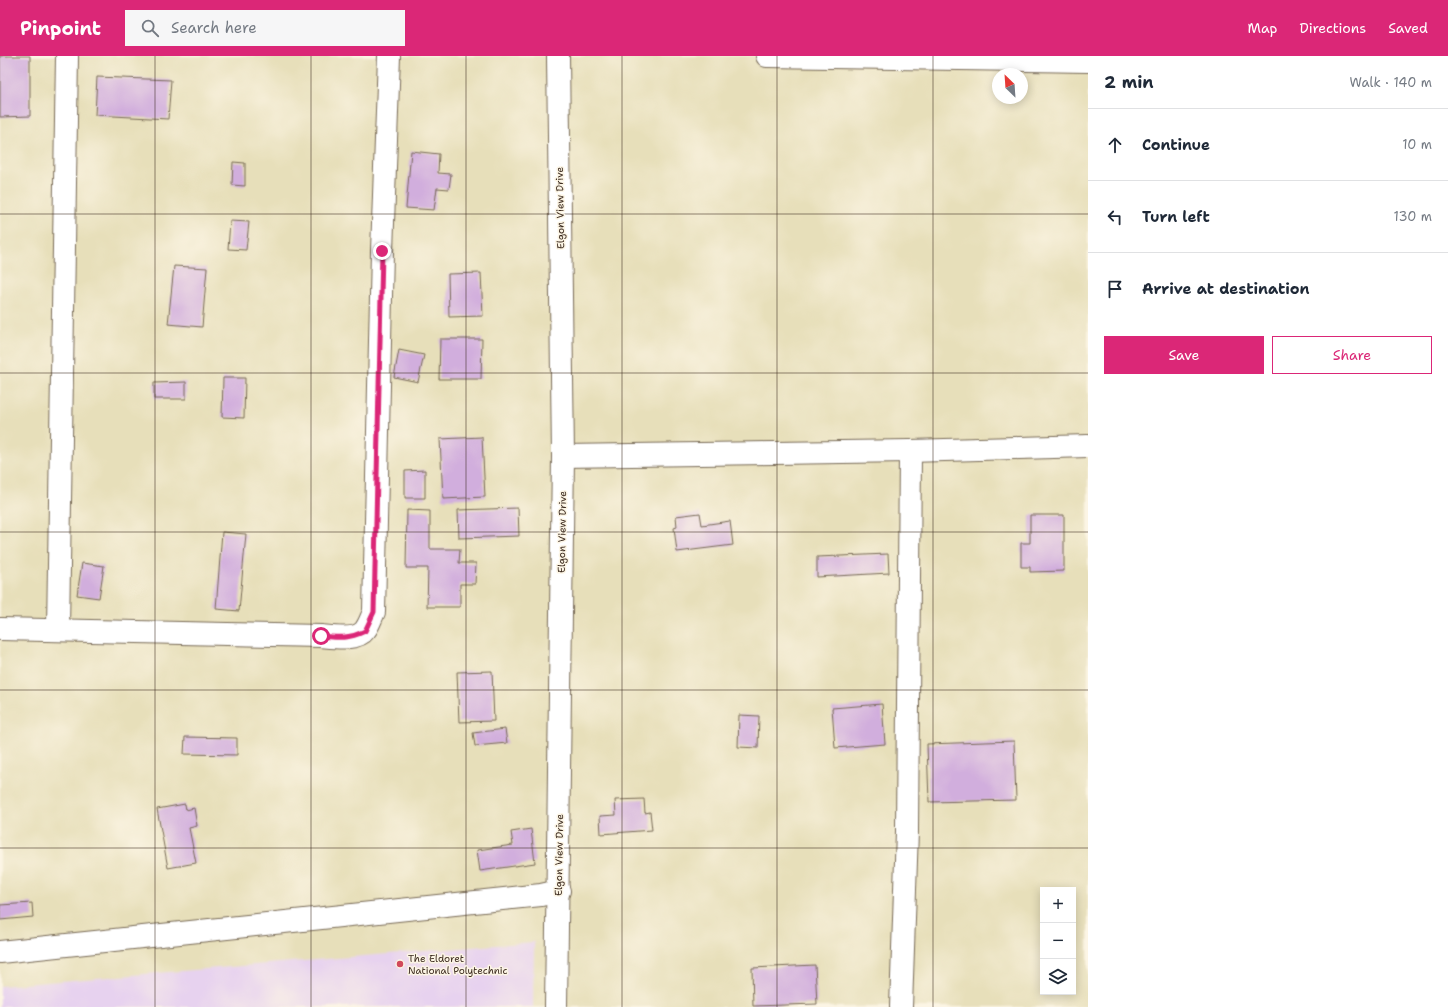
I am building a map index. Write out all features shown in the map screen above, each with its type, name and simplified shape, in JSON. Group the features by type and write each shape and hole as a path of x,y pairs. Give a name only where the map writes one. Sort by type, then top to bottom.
{"street":[{"path":"58,630 67,56"},
{"path":"0,629 321,636 339,638 354,636 365,631 374,612 382,251 390,56"},
{"name":"Elgon View Drive","path":"556,1007 559,891 563,456 558,56"},
{"path":"767,56 1088,61"},
{"path":"563,456 910,451 1088,446"},
{"path":"901,1007 907,831 910,451"},
{"path":"0,952 541,895 559,891"}],"shaded area":[{"name":"The Eldoret National Polytechnic","path":"534,942 533,1007 0,1007 0,986"}],"building":[{"path":"0,56 30,56 30,116 0,117"},
{"path":"97,77 171,80 168,119 95,115"},
{"path":"411,151 439,154 438,173 451,174 449,189 437,188 434,210 406,208"},
{"path":"233,162 245,163 245,186 232,185"},
{"path":"230,221 249,222 246,250 228,249"},
{"path":"174,266 207,268 202,327 168,324"},
{"path":"481,273 483,316 449,317 448,274"},
{"path":"440,339 482,339 481,379 439,379"},
{"path":"399,350 424,355 418,382 394,377"},
{"path":"223,378 245,378 244,418 222,417"},
{"path":"186,382 186,399 154,399 154,383"},
{"path":"482,437 485,497 443,499 440,439"},
{"path":"425,470 425,498 405,498 405,471"},
{"path":"518,508 519,536 459,538 458,510"},
{"path":"407,510 430,511 430,549 460,549 459,563 476,563 475,584 460,584 460,607 427,607 428,568 406,568"},
{"path":"700,513 702,525 730,521 733,545 677,552 674,528 677,527 676,516"},
{"path":"1030,515 1064,515 1064,571 1030,572 1030,567 1021,567 1021,543 1030,543"},
{"path":"222,532 246,534 239,611 216,609"},
{"path":"888,554 889,573 817,577 817,557"},
{"path":"82,563 104,566 99,598 77,595"},
{"path":"492,671 494,721 459,722 457,672"},
{"path":"882,704 885,744 835,748 832,708"},
{"path":"739,715 759,716 758,748 738,747"},
{"path":"505,729 507,743 475,746 473,733"},
{"path":"185,737 237,738 237,755 184,754"},
{"path":"1014,741 1016,800 929,802 927,744"},
{"path":"644,799 645,813 650,812 652,830 601,834 600,816 616,815 615,800"},
{"path":"185,804 186,810 194,808 197,826 189,828 196,863 168,868 157,809"},
{"path":"531,829 535,863 480,871 477,850 513,845 511,832"},
{"path":"32,903 33,917 0,920 0,905"},
{"path":"815,965 817,1004 753,1006 752,968"}],"place":[{"name":"The Eldoret National Polytechnic","path":"400,964"}],"route":[{"path":"321,636 339,638 354,636 365,631 374,612 382,251"}]}
